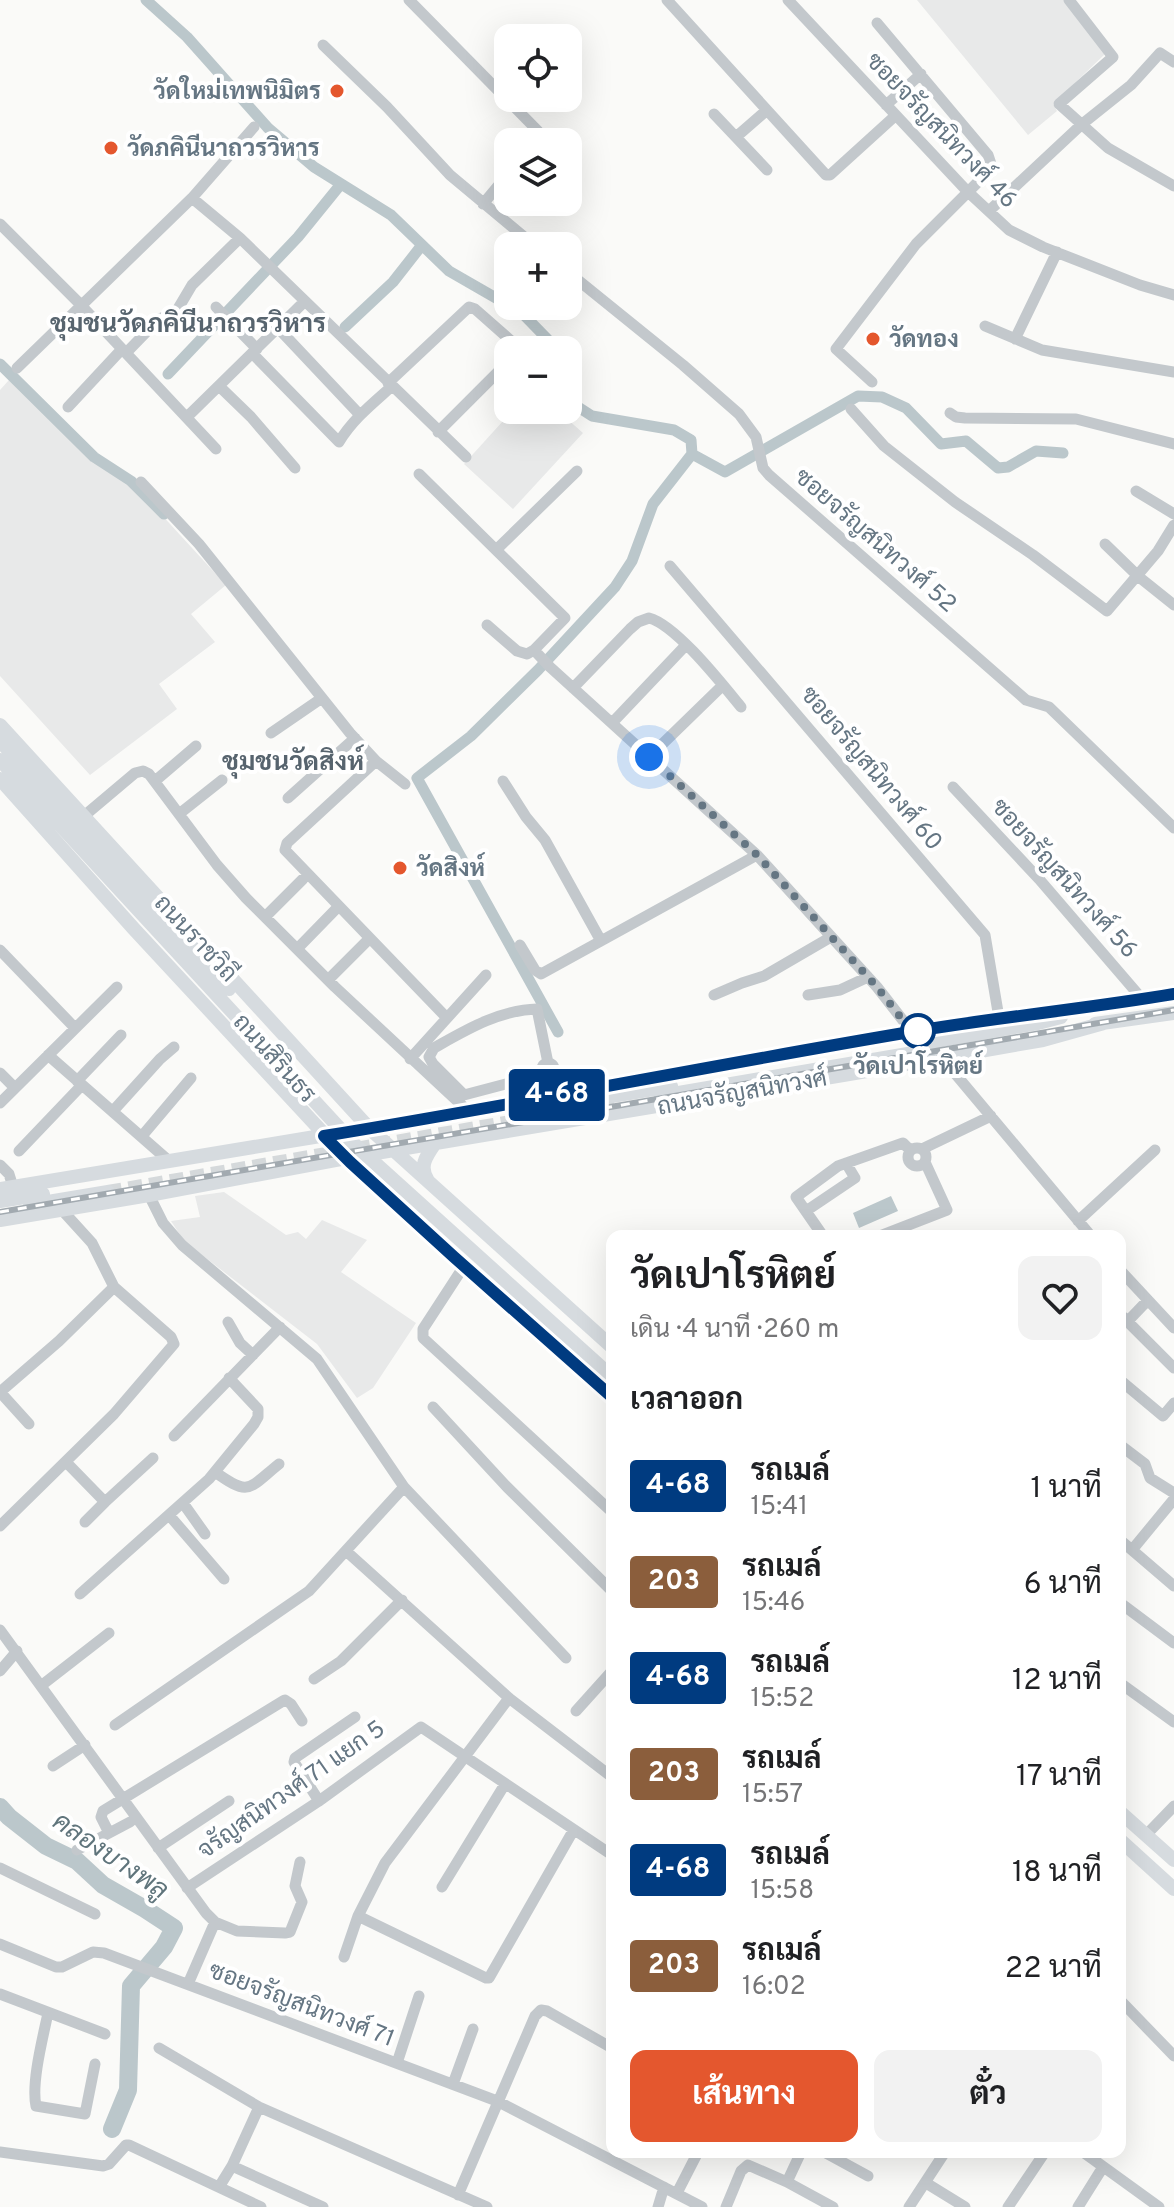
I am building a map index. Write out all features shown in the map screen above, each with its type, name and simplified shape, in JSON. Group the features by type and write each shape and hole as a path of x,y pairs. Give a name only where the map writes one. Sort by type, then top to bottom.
{"main road":[{"name":"ถนนราชวิถี","path":"0,725 393,1151"},
{"path":"0,741 62,818"},
{"path":"0,760 62,818"},
{"name":"ถนนราชวิถี","path":"0,779 324,1136"},
{"name":"ถนนสิรินธร","path":"62,818 365,1135 606,1354"},
{"name":"ถนนสิรินธร","path":"62,818 355,1145 606,1372"},
{"name":"ถนนจรัญสนิทวงศ์","path":"7,1188 324,1136 912,1032 1174,994"},
{"name":"ถนนจรัญสนิทวงศ์","path":"1100,1007 1038,1023 613,1100 1040,1031 1174,1013"},
{"name":"ถนนจรัญสนิทวงศ์","path":"0,1220 436,1142 1043,1040 1104,1023"},
{"path":"571,1093 562,1098 559,1108 566,1116 583,1119"},
{"name":"ถนนสิรินธร","path":"324,1136 606,1392"},
{"path":"435,1189 425,1178 423,1168 425,1158 436,1142"},
{"path":"393,1151 606,1342"},
{"path":"195,1157 218,1167 218,1175 211,1183"},
{"path":"0,1201 107,1187 0,1210"},
{"path":"486,1286 483,1264 489,1258 516,1261"},
{"path":"1126,1817 1174,1860"},
{"path":"1126,1845 1174,1889"}],"street":[{"path":"667,0 829,175 895,116"},
{"name":"ซอยจรัญสนิทวงศ์ 46","path":"788,0 967,191 1009,230 1140,285 1174,295"},
{"path":"1069,0 1113,57 1059,104 1108,148 1174,186"},
{"path":"410,1 535,128"},
{"path":"872,382 836,349 916,244 985,175 991,164 988,155 877,23"},
{"path":"323,45 387,107 450,175 518,232"},
{"path":"989,211 1081,125 1131,85 1160,53 1174,62"},
{"path":"886,105 921,74"},
{"path":"736,137 767,110"},
{"path":"714,114 767,170"},
{"path":"17,368 192,198 254,127"},
{"path":"483,204 494,191"},
{"path":"192,198 240,238 466,457"},
{"path":"0,224 216,449"},
{"path":"68,407 159,319 176,312 192,285 240,238"},
{"path":"1015,339 1057,252"},
{"name":"ซอยจรัญสนิทวงศ์ 52","path":"582,283 739,414 756,437 763,468 769,475 1026,700 1049,707 1174,828"},
{"path":"187,417 305,301"},
{"path":"216,307 339,442 360,415 467,307 475,309 506,336"},
{"path":"985,326 1042,350 1174,372"},
{"path":"278,328 360,415"},
{"path":"438,432 494,376"},
{"path":"219,386 295,468"},
{"path":"851,409 884,446 955,502 1107,611 1158,551 1174,525"},
{"path":"950,413 965,418 1076,419 1174,444"},
{"path":"496,550 577,471"},
{"path":"419,474 565,618 536,654"},
{"path":"141,482 199,544 355,738 376,761 405,784"},
{"path":"1136,491 1174,514"},
{"path":"1105,544 1137,576 1174,605"},
{"name":"ซอยจรัญสนิทวงศ์ 60","path":"670,566 985,935 999,1018"},
{"path":"573,688 630,629 649,618 660,622 686,645 741,707"},
{"path":"487,625 517,651 536,654 757,855 868,977 912,1032"},
{"path":"612,723 686,645"},
{"path":"649,757 723,685"},
{"path":"271,733 322,698"},
{"path":"288,798 355,738"},
{"path":"155,781 196,746"},
{"path":"376,761 287,843 285,850 446,1017"},
{"path":"84,816 139,771 146,772 217,865 265,917 410,1059 468,1111"},
{"path":"179,814 222,780"},
{"path":"503,781 545,840 601,941"},
{"name":"ซอยจรัญสนิทวงศ์ 56","path":"953,787 1039,879 1143,1000"},
{"path":"520,945 535,970 541,974 757,855"},
{"path":"265,917 303,879"},
{"path":"297,949 336,909"},
{"path":"714,995 764,976 831,937"},
{"path":"328,980 366,942"},
{"path":"0,950 75,1028"},
{"path":"410,1059 486,975"},
{"path":"808,995 840,990 868,977"},
{"path":"0,1103 117,987"},
{"path":"537,1099 541,1071 537,1009 522,1009 494,1017 434,1048 429,1057 464,1095 541,1071"},
{"path":"19,1151 121,1035"},
{"path":"113,1111 174,1047"},
{"path":"48,1055 169,1161"},
{"path":"942,1058 1086,1230"},
{"path":"0,1073 15,1088"},
{"path":"142,1136 191,1078"},
{"path":"925,1162 920,1166 911,1165 907,1156 991,1116"},
{"path":"819,1230 796,1197 838,1166 903,1143 926,1154 925,1162 947,1210 895,1230"},
{"path":"1078,1221 1155,1150"},
{"path":"806,1211 855,1178 846,1163"},
{"path":"0,1165 9,1174 7,1188"},
{"path":"149,1195 155,1210 175,1239 308,1349 325,1367 404,1487 566,1658"},
{"path":"0,1526 114,1414 174,1344 171,1337 114,1287 92,1243 62,1210"},
{"path":"464,1266 423,1329 423,1338 606,1506"},
{"path":"1126,1276 1174,1328"},
{"path":"29,1424 0,1392 59,1341 114,1287"},
{"path":"1126,1316 1148,1300"},
{"path":"1126,1320 1174,1368"},
{"path":"228,1322 240,1343 253,1355"},
{"path":"174,1436 280,1327"},
{"path":"80,1594 215,1472 254,1424 259,1412 229,1378"},
{"path":"1126,1385 1163,1416 1174,1403"},
{"path":"433,1407 507,1487 606,1585"},
{"path":"1126,1450 1145,1464 1150,1478 1172,1504 1132,1550"},
{"path":"85,1522 153,1458"},
{"path":"66,1462 105,1502"},
{"path":"215,1472 233,1485 247,1488 279,1464"},
{"path":"115,1725 309,1591 404,1487"},
{"path":"183,1503 205,1534"},
{"path":"169,1515 224,1579"},
{"path":"1126,1545 1174,1586"},
{"path":"346,1551 509,1698 606,1772"},
{"path":"314,1679 341,1661 402,1600"},
{"path":"1126,1607 1174,1643"},
{"name":"ซอยจรัญสนิทวงศ์ 71","path":"0,1630 215,1922 188,1984 497,2101 606,2157"},
{"path":"42,1685 109,1633"},
{"path":"0,1671 17,1651"},
{"path":"576,1711 606,1678"},
{"path":"1126,1687 1174,1722"},
{"path":"344,1957 358,1916 385,1863 509,1698"},
{"path":"109,1833 101,1815 283,1701 291,1704 302,1721"},
{"path":"319,1801 294,1762 295,1758 355,1717"},
{"name":"จรัญสนิทวงศ์ 71 แยก 5","path":"187,1888 319,1801 421,1727 466,1756"},
{"path":"53,1766 85,1745"},
{"path":"466,1756 606,1851"},
{"path":"442,1887 505,1784"},
{"path":"158,1848 229,1801"},
{"path":"1146,1835 1174,1806"},
{"path":"77,1850 130,1822"},
{"path":"358,1916 489,1978 573,1831"},
{"path":"215,1922 246,1932 290,1932 302,1904 295,1886 300,1862"},
{"path":"0,1868 95,1914"},
{"path":"0,1944 56,1967 99,1951 188,1984"},
{"path":"0,1994 105,2034"},
{"path":"397,2063 419,1996"},
{"path":"1126,2006 1174,2056"},
{"path":"458,2195 535,2016 541,2010 547,2011 606,2045"},
{"path":"48,2013 36,2106 85,2114 95,2064"},
{"path":"453,2084 473,2029"},
{"path":"159,2048 259,2107 487,2207"},
{"path":"219,2187 259,2107"},
{"path":"0,2152 103,2166 129,2145 261,2207"},
{"name":"ซอยจรัญสนิทวงศ์ 71","path":"608,2158 702,2207"},
{"path":"677,2193 695,2158"},
{"path":"787,2182 798,2158"},
{"path":"835,2158 868,2176"},
{"path":"909,2207 941,2158"},
{"path":"1008,2207 1041,2158"},
{"path":"1091,2158 1159,2207"},
{"path":"726,2207 746,2165 787,2182 833,2207"},
{"path":"232,2166 323,2207"},
{"path":"1078,2207 1103,2167"},
{"path":"926,2183 965,2207"},
{"path":"658,2207 664,2187"}],"shaded area":[{"path":"917,0 1067,0 1106,47 1104,55 1053,104 1057,111 1028,135"},
{"path":"9,380 91,458 128,482 148,500 226,585 191,614 215,642 159,684 177,709 90,775 0,676 0,390"},
{"path":"500,424 573,424 583,433 513,509 464,464"},
{"path":"224,1192 286,1235 298,1232 306,1239 322,1220 367,1240 341,1272 416,1323 373,1388 357,1398 317,1344 184,1241 171,1221 200,1217 195,1196"},
{"path":"891,1196 898,1211 859,1228 853,1213"}],"waterway":[{"path":"146,0 187,37 268,128 314,167 391,215 449,271 494,297"},
{"path":"168,374 298,237 341,184"},
{"path":"345,327 393,282 422,245"},
{"path":"529,320 544,336"},
{"path":"0,364 94,457 131,481 164,514"},
{"path":"692,454 725,472 858,396 882,397 906,408 941,444 966,441 998,468 1008,467 1036,451 1063,453"},
{"path":"558,1032 417,778 471,736 615,587 632,561 653,504 692,454 691,440 674,430 592,416 582,410"},
{"name":"คลองบางพลู","path":"0,1807 46,1846 77,1861 103,1885 174,1928 164,1947 131,1986 128,2090 112,2129"}],"tunnel":[{"path":"108,1192 614,1104"}],"railway":[{"path":"0,1212 1174,1010"}],"bus line":[{"name":"4-68","path":"606,1392 324,1136 912,1032 1174,994"}],"place":[{"name":"วัดใหม่เทพนิมิตร","path":"337,91"},
{"name":"วัดภคินีนาถวรวิหาร","path":"111,148"},
{"name":"วัดทอง","path":"873,339"},
{"name":"วัดสิงห์","path":"400,868"},
{"name":"วัดเปาโรหิตย์","path":"918,1031"}],"district":[{"name":"ชุมชนวัดภคินีนาถวรวิหาร","path":"188,323"},
{"name":"ชุมชนวัดสิงห์","path":"293,761"}],"route":[{"path":"649,757 757,855 877,987 912,1032 918,1031"}]}
